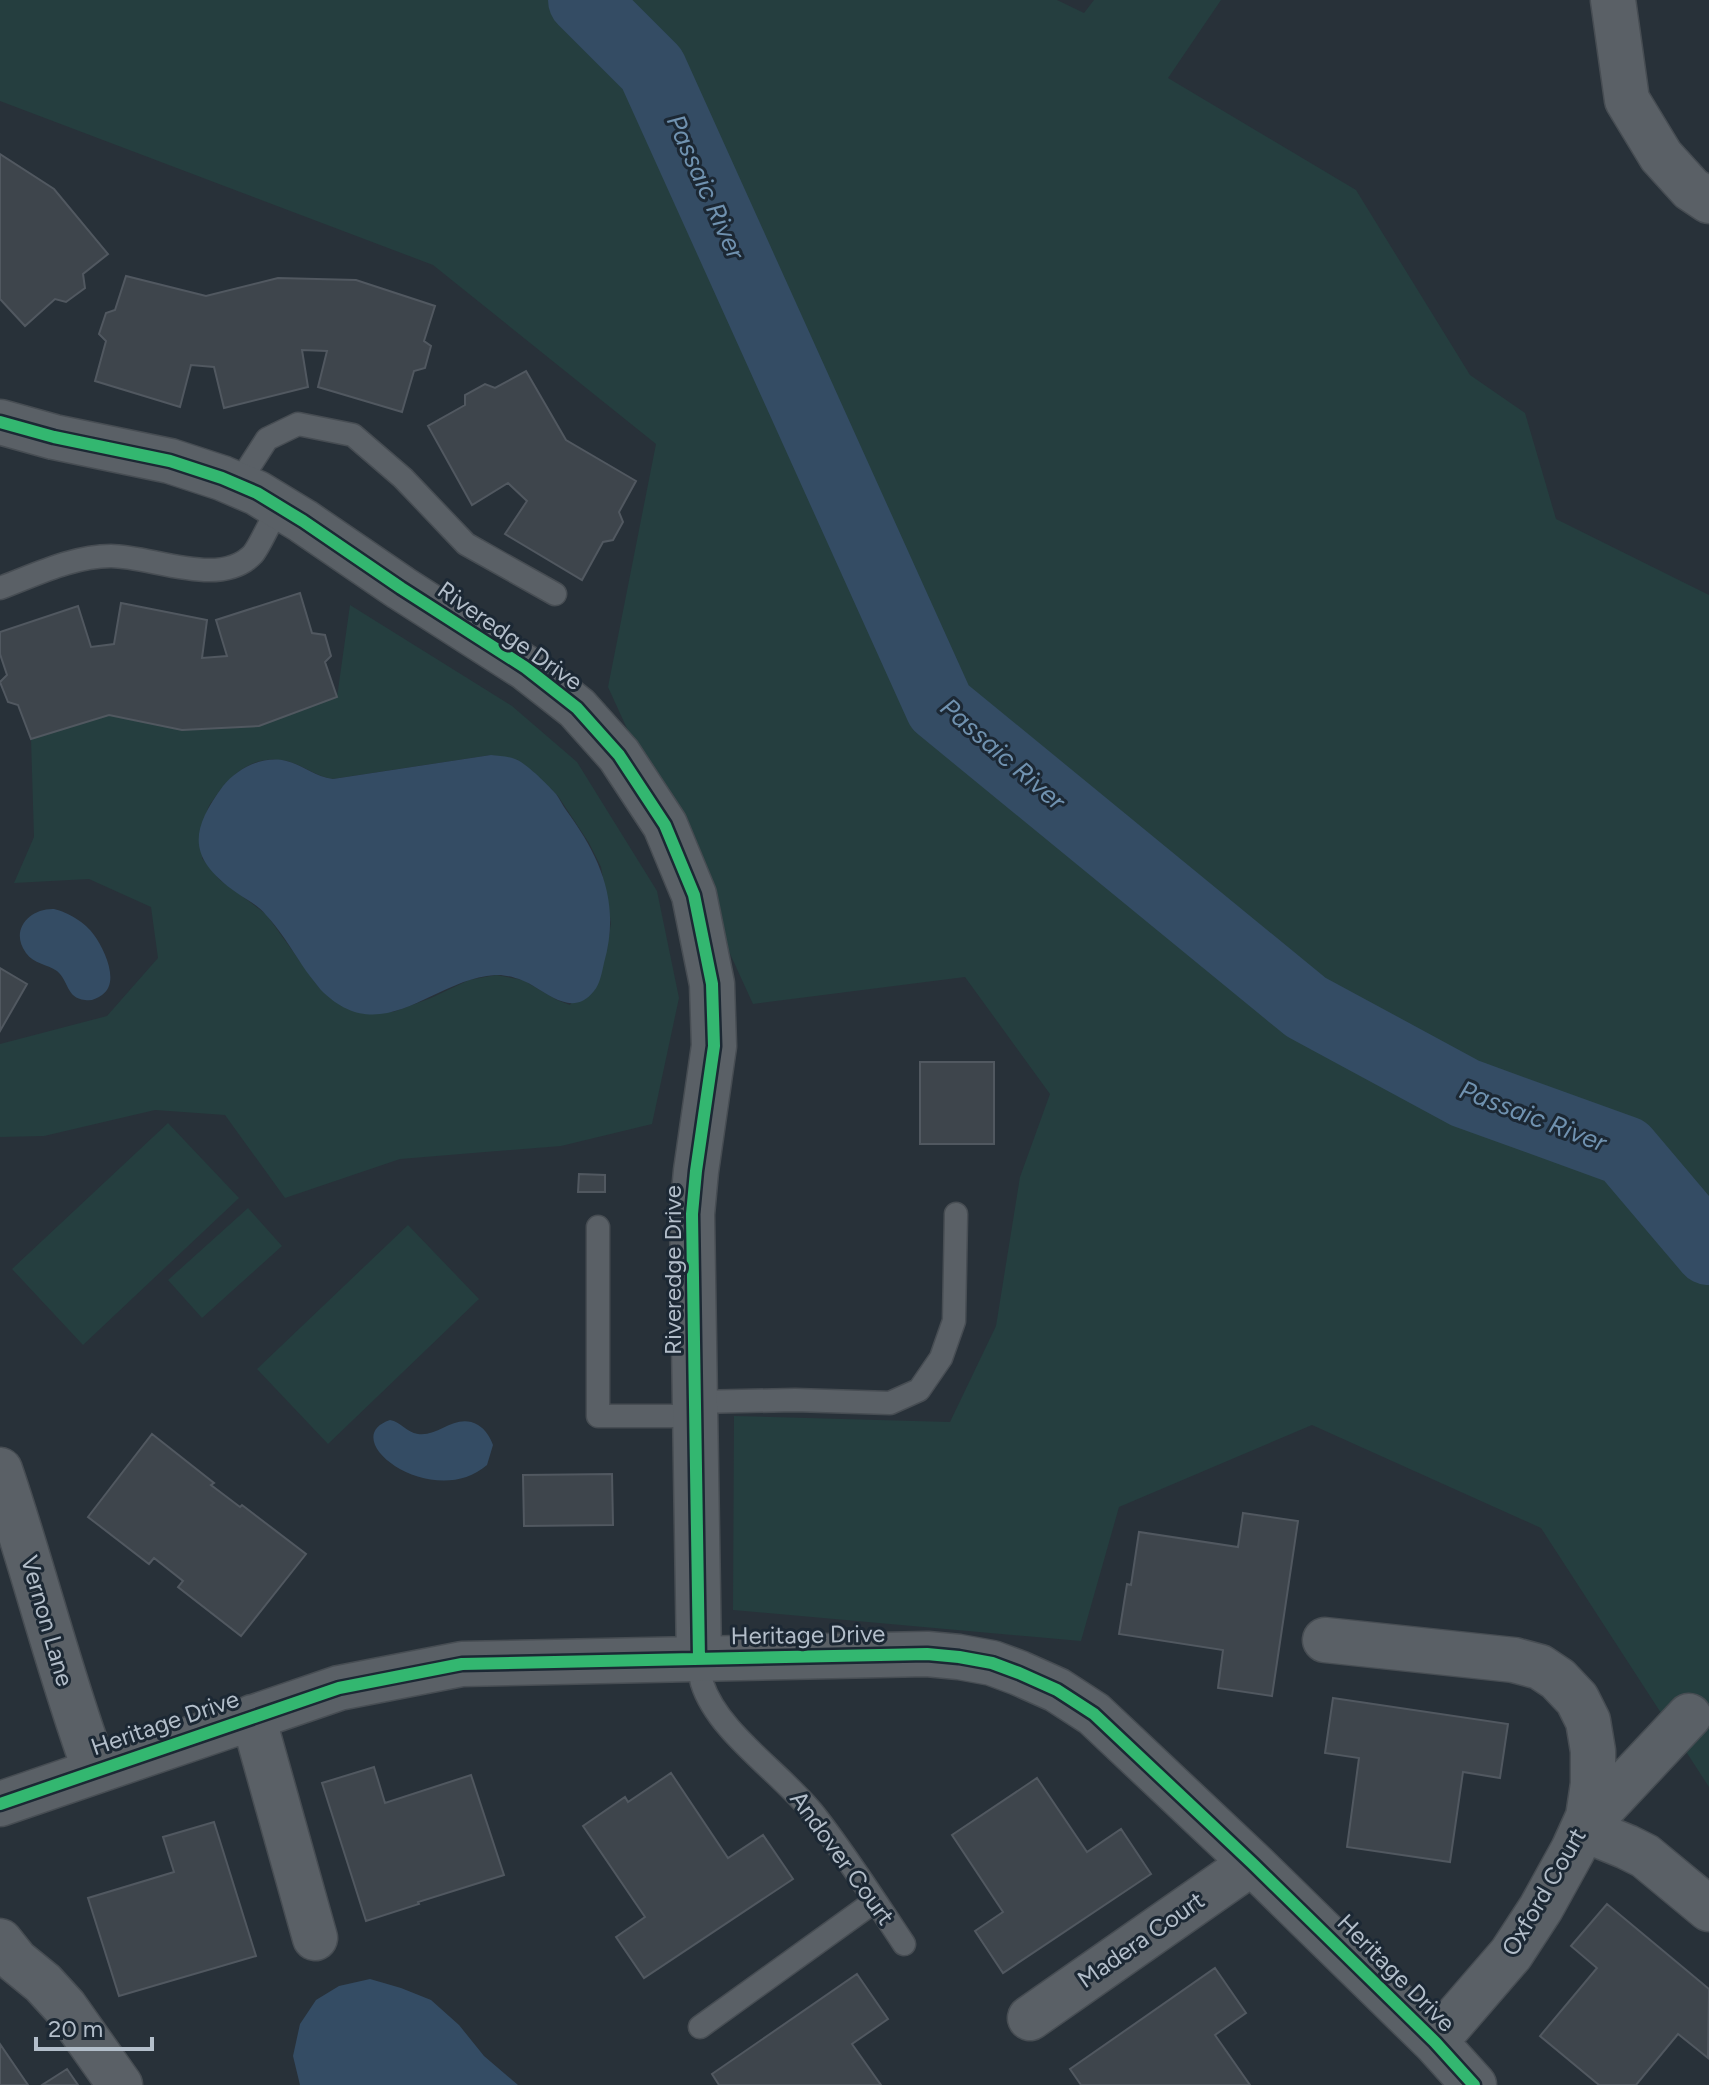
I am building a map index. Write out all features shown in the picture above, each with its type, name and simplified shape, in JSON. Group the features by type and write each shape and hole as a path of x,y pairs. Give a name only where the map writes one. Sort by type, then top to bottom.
{"street":[{"path":"1613,0 1627,100 1661,156 1691,189 1709,201"},
{"name":"Riveredge Drive","path":"0,422 54,437 170,461 238,484 279,506 526,668 577,708 619,755 665,825 694,895 712,984 714,1046 692,1214 699,1659"},
{"name":"Vernon Lane","path":"0,1470 71,1704 95,1770"},
{"name":"Oxford Court","path":"1325,1640 1514,1660 1540,1667 1558,1679 1577,1699 1588,1721 1593,1751 1593,1784 1588,1817 1573,1850 1511,1954 1435,2042"},
{"name":"Heritage Drive","path":"0,1804 339,1688 462,1664 927,1654 992,1663 1057,1690 1094,1714 1252,1863 1435,2042 1474,2085"},
{"path":"1689,1716 1583,1829 1645,1856 1709,1909"},
{"path":"253,1717 315,1938"},
{"name":"Madera Court","path":"1030,2018 1252,1863"},
{"path":"0,1941 16,1961 43,1983 65,2007 120,2085"}],"lane":[{"path":"238,484 267,439 298,424 353,435 403,478 466,544 555,594"},
{"path":"0,588 64,563 111,556 199,570 232,568 253,554 279,506"},
{"path":"598,1227 598,1416 795,1400 890,1403 919,1390 941,1358 954,1321 956,1214"},
{"name":"Andover Court","path":"699,1659 702,1682 712,1705 726,1724 816,1816 904,1944"},
{"path":"700,2027 875,1901"}],"green space":[{"path":"0,0 1057,0 1084,13 1094,0 1221,0 1168,78 1356,190 1470,375 1525,413 1556,519 1709,595 1709,1787 1541,1528 1312,1425 1119,1507 1081,1641 733,1610 734,1416 950,1422 996,1326 1020,1177 1050,1094 965,977 753,1004 608,687 656,444 433,265 0,101"},
{"path":"350,605 512,706 577,762 657,891 679,998 652,1124 561,1146 400,1159 285,1198 225,1115 155,1110 44,1136 0,1137 0,1044 107,1016 158,958 151,907 89,879 14,883 34,837 31,739 109,715 182,730 259,726 337,697","holes":["491,755 518,760 558,796 601,867 611,923 609,936 570,1005 523,980 496,975 469,980 393,1012 320,989 266,914 220,880 202,858 205,819 210,804 237,773 253,763 271,759 288,761 333,779"]},
{"path":"168,1123 239,1198 83,1345 12,1269"},
{"path":"248,1208 282,1246 202,1318 168,1280"},
{"path":"408,1225 479,1299 328,1444 257,1369"}],"water":[{"path":"491,755 519,761 556,794 598,864 609,901 609,941 598,985 579,1002 564,1002 521,980 495,975 472,979 386,1013 364,1014 342,1007 320,989 263,911 221,880 202,856 200,831 212,802 229,780 257,762 282,760 333,779"},
{"path":"54,909 82,922 102,949 109,966 110,983 96,999 85,1000 74,996 57,971 33,959 21,944 21,929 30,916"},
{"path":"390,1420 418,1434 462,1421 478,1425 493,1445 487,1465 465,1477 441,1480 418,1476 397,1467 382,1455 374,1442 376,1429"},
{"path":"370,1979 431,2000 459,2025 484,2056 518,2085 300,2085 293,2056 300,2024 316,2000 339,1986"}],"building":[{"path":"0,154 54,189 108,254 83,274 85,288 66,302 55,299 25,326 0,299"},
{"path":"126,276 206,296 278,278 356,280 435,306 424,341 431,346 425,368 414,371 402,412 318,387 327,351 302,350 308,387 224,408 214,367 191,365 180,407 95,381 106,341 99,334 106,313 115,310"},
{"path":"526,371 566,440 636,481 619,512 623,522 613,540 603,542 582,580 505,534 527,501 508,483 472,505 428,426 465,405 465,395 485,384 495,388"},
{"path":"300,593 312,633 325,635 331,656 325,662 337,697 259,726 182,730 109,715 31,739 18,705 8,702 0,682 7,675 0,654 0,632 78,606 91,647 114,644 121,603 207,620 202,658 227,656 216,620"},
{"path":"0,968 27,984 0,1031"},
{"path":"920,1062 994,1062 994,1144 920,1144"},
{"path":"579,1174 605,1175 605,1192 578,1192"},
{"path":"152,1434 214,1483 211,1485 306,1554 241,1636 178,1587 183,1581 154,1558 149,1564 88,1517"},
{"path":"612,1474 613,1525 524,1526 523,1475"},
{"path":"1243,1513 1298,1521 1272,1696 1218,1688 1223,1650 1119,1634 1139,1532 1238,1547"},
{"path":"1333,1698 1508,1724 1500,1778 1463,1772 1450,1862 1347,1847 1359,1758 1325,1753"},
{"path":"374,1767 385,1803 471,1775 504,1875 366,1921 322,1783"},
{"path":"671,1773 728,1858 763,1835 793,1879 644,1978 616,1937 645,1917 583,1826 625,1797 628,1802"},
{"path":"1037,1778 1087,1852 1121,1829 1151,1874 1003,1973 975,1931 1003,1912 952,1835"},
{"path":"214,1822 256,1956 119,1996 88,1898 174,1872 163,1837"},
{"path":"1607,1904 1709,1989 1708,2058 1678,2034 1636,2085 1599,2085 1540,2036 1597,1968 1571,1946"},
{"path":"1215,1968 1246,2013 1215,2035 1250,2085 1081,2085 1070,2069"},
{"path":"857,1974 888,2019 852,2044 881,2085 719,2085 712,2074"},
{"path":"0,2044 28,2085 0,2085"},
{"path":"67,2069 78,2085 42,2085"}],"waterway":[{"name":"Passaic River","path":"583,0 652,69 940,707 1306,1007 1465,1093 1625,1151 1709,1250"}],"cycle path":[{"path":"0,422 54,437 170,461 257,493 526,668 577,708 619,755 665,825 694,895 712,984 714,1046 692,1214 699,1659"},
{"path":"0,1804 339,1688 462,1664 927,1654 992,1663 1057,1690 1094,1714 1252,1863 1435,2042 1474,2085"}]}
